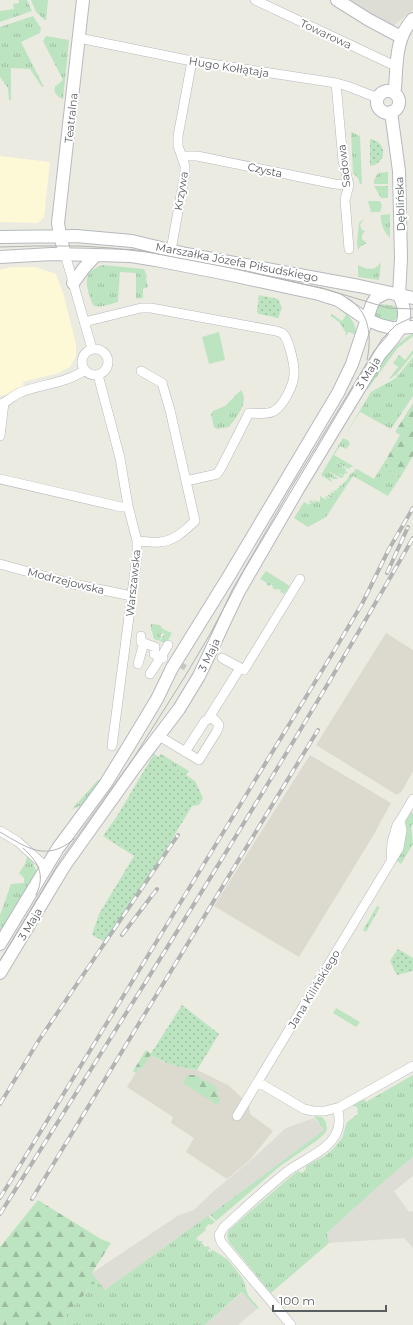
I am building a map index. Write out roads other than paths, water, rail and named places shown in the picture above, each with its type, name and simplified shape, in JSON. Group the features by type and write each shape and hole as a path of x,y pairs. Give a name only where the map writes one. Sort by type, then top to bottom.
{"main road":[{"name":"Teatralna","path":"65,254 58,223 83,0"},
{"path":"337,0 369,20 401,37"},
{"path":"393,92 395,88 399,44 405,29 413,19"},
{"path":"384,92 393,92 397,95 399,103 397,108 391,112 384,112 378,104 378,98 384,92"},
{"name":"Dęblińska","path":"391,112 399,171 401,258 399,296"},
{"path":"35,236 58,223"},
{"name":"Marszałka Józefa Piłsudskiego","path":"0,237 60,236 121,240 413,298"},
{"name":"Marszałka Józefa Piłsudskiego","path":"0,257 65,254 137,257 227,274 319,294 338,300 366,319 387,327 408,327"},
{"path":"73,283 96,255"},
{"name":"3 Maja","path":"0,944 60,845 106,783 157,699 172,668 229,576 340,389 352,364 372,304 379,295 386,293"},
{"path":"399,296 405,306 407,315 406,322 408,327"},
{"path":"347,306 358,322 361,337"},
{"name":"3 Maja","path":"0,973 65,865 135,767 179,709 199,676 238,593 298,489 380,354 408,327"}],"street":[{"name":"Towarowa","path":"256,0 390,64 397,65"},
{"name":"Hugo Kołłątaja","path":"79,38 192,62 336,83 378,98"},
{"name":"Krzywa","path":"171,250 185,173 185,166 178,146 178,136 192,62"},
{"name":"Sadowa","path":"336,83 343,161 349,185 345,200 348,249"},
{"name":"Czysta","path":"182,156 197,156 334,184 349,185"},
{"path":"65,254 92,349"},
{"path":"84,322 141,308 151,308 281,332 285,336 288,342 294,374 286,399 278,409 272,413 249,413 217,474 186,481"},
{"path":"92,349 102,350 108,358 108,367 102,374 91,375 84,370 82,362 83,358 85,354 92,349"},
{"path":"0,436 2,404 18,393 67,379 84,370"},
{"path":"137,541 160,542 170,540 176,537 195,521 170,410 162,383 141,371"},
{"name":"Warszawska","path":"98,375 120,458 128,506 137,541 137,556 112,746"},
{"path":"0,479 121,507 128,506"},
{"name":"Modrzejowska","path":"0,564 73,584 132,596"},
{"path":"222,658 244,670 300,579"},
{"path":"141,642 155,647 155,662 138,662 141,642"},
{"path":"155,662 168,646"},
{"path":"185,752 240,668"},
{"path":"159,736 199,760 219,725 214,719 208,719"},
{"name":"Jana Kilińskiego","path":"237,1116 391,863 399,848 402,830 400,821 413,799"},
{"path":"0,831 17,841 46,867"},
{"path":"258,1082 304,1109 318,1112 328,1111 337,1108 413,1066"},
{"path":"291,1325 221,1242 219,1235 224,1227 278,1180 298,1164 329,1144 339,1125 340,1118 337,1108"}],"tunnel":[{"path":"180,668 183,663"}],"tram line":[{"path":"0,247 80,246 147,252 247,271 325,289 388,308 413,309"},
{"path":"347,298 355,303 361,310 368,325 369,351 367,360"},
{"path":"0,961 56,869 131,762 184,678 209,636 243,572 382,339 396,325 413,317"},
{"path":"0,832 27,847 45,851 54,850 64,846 74,839"},
{"path":"23,848 33,858 39,869 40,881 36,895"}],"railway":[{"path":"0,1198 334,651 362,604 389,549 413,508"},
{"path":"387,573 408,527"},
{"path":"0,1214 262,793 413,538"},
{"path":"32,1199 318,730"},
{"path":"0,1104 39,1040 178,835"},
{"path":"122,935 157,889"}]}
